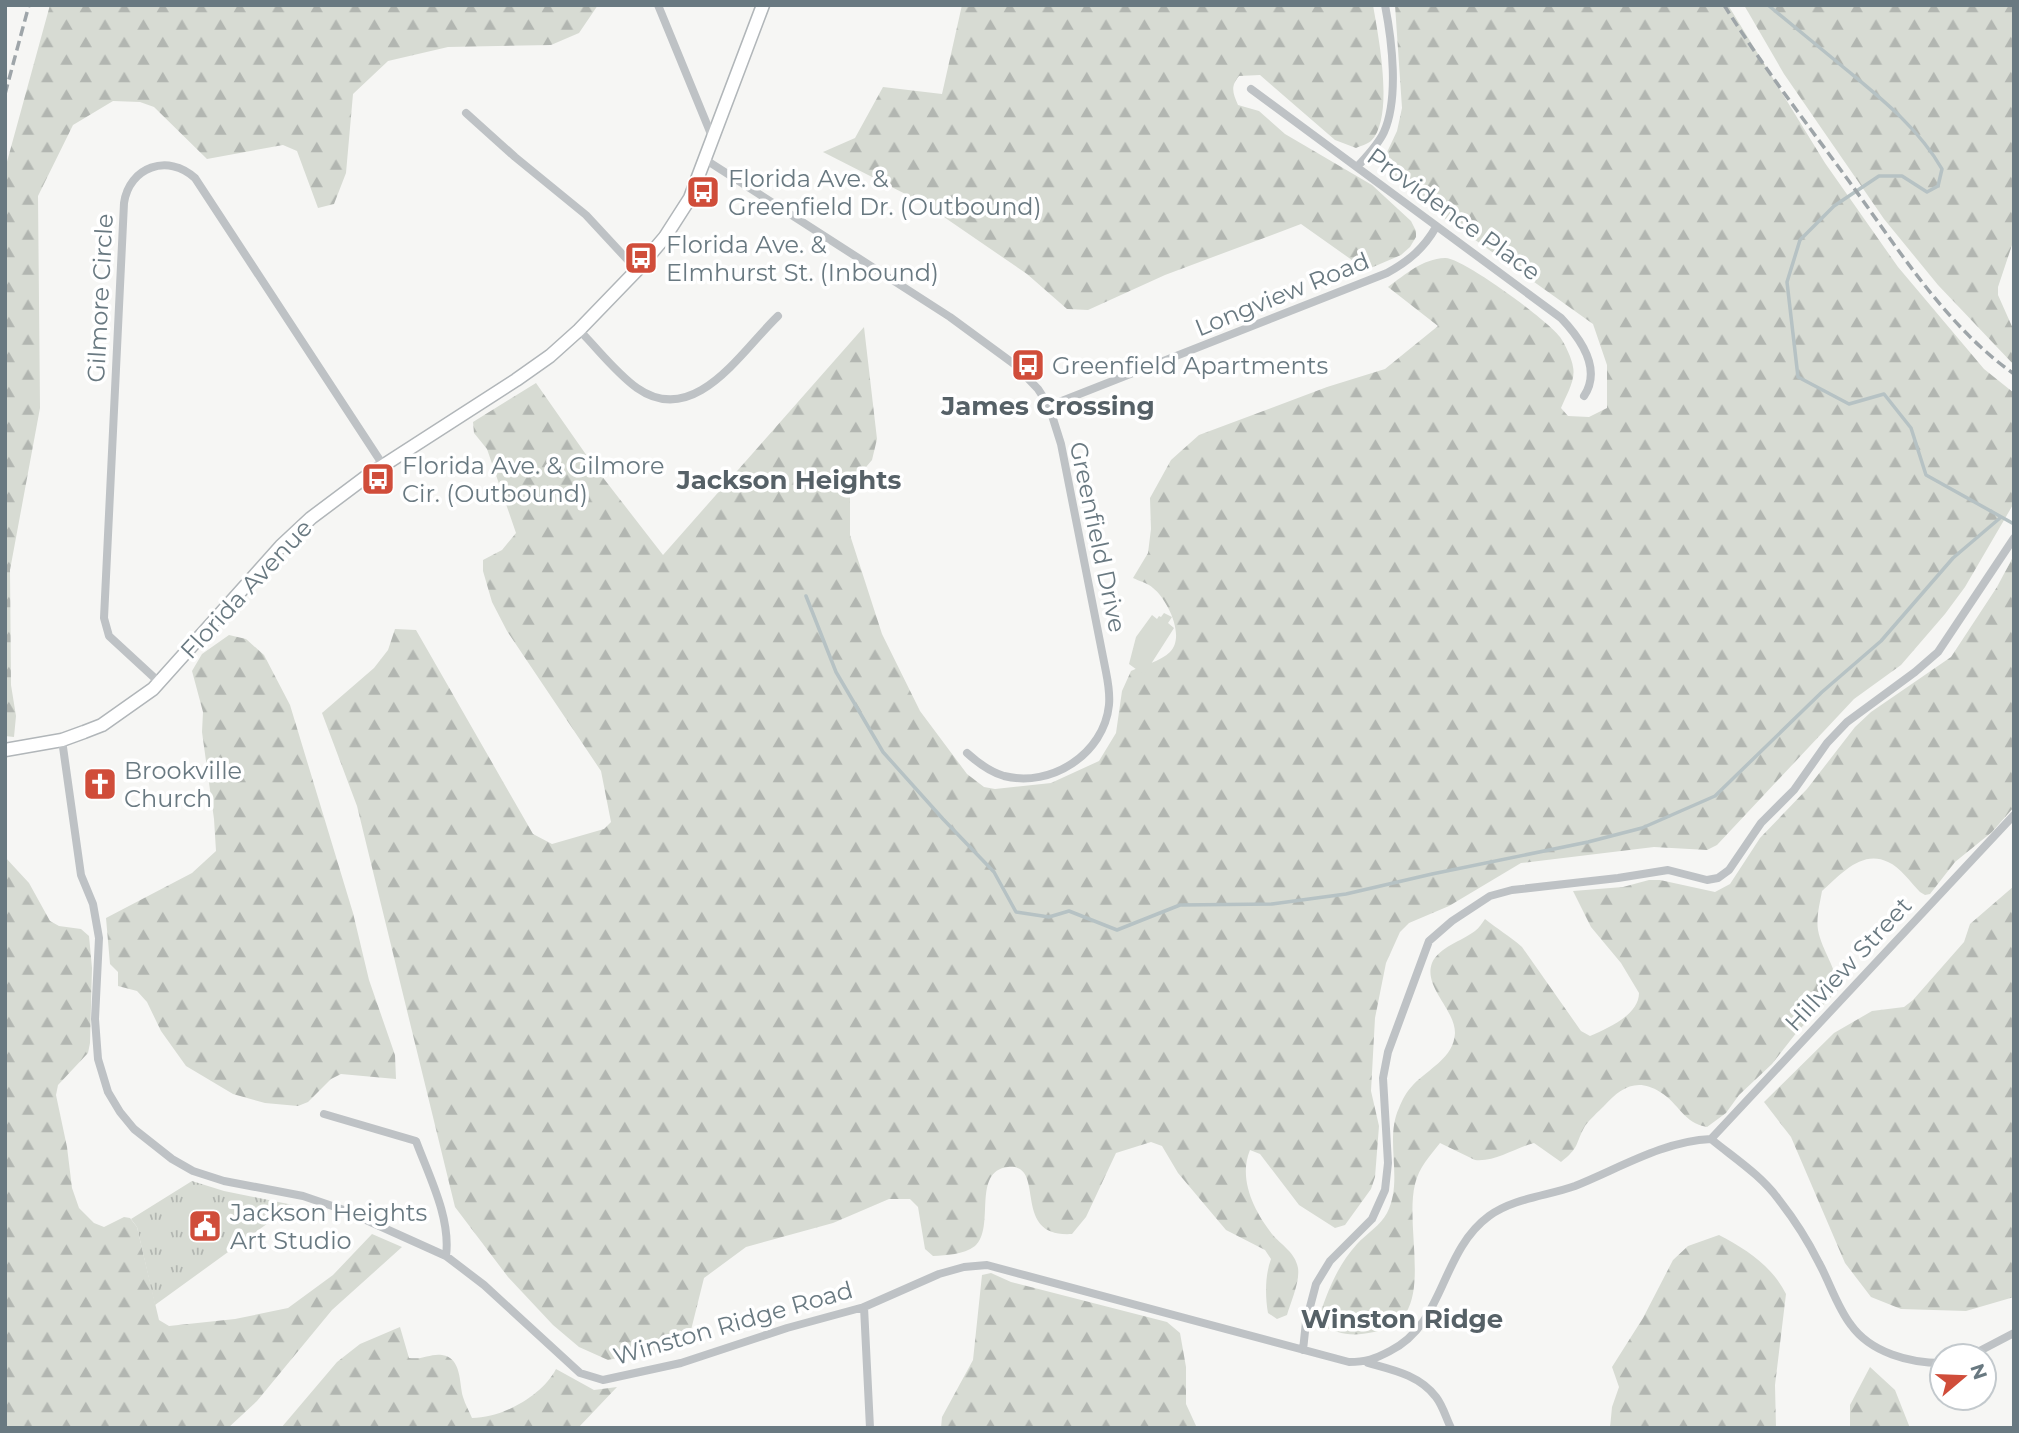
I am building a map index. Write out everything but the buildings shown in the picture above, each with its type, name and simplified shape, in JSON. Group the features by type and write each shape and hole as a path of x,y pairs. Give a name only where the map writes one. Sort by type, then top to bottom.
{"main road":[{"name":"Florida Avenue","path":"5,750 62,740 102,725 160,683 223,608 281,546 321,509 516,380 550,356 579,330 665,237 690,198 763,5"}],"street":[{"path":"658,5 713,139"},
{"path":"1357,167 1385,130 1391,104 1392,70 1385,5"},
{"name":"Providence Place","path":"1251,89 1539,300 1569,326 1580,340 1590,364 1592,380 1584,396"},
{"path":"467,113 514,157 586,215 637,270"},
{"name":"Greenfield Drive","path":"706,160 988,344 1014,364 1038,389 1049,406 1061,444 1106,672 1109,704 1107,716 1085,754 1070,766 1046,776 1005,776 983,767 967,753"},
{"name":"Gilmore Circle","path":"160,683 108,636 104,618 124,203 127,189 135,177 153,166 169,165 183,169 195,178 383,466"},
{"name":"Longview Road","path":"1049,406 1387,273 1417,253 1436,227"},
{"path":"579,330 636,387 653,396 681,398 695,394 716,380 778,316"},
{"path":"1303,1350 1306,1322 1316,1284 1330,1261 1372,1219 1385,1190 1388,1163 1383,1078 1388,1052 1429,941 1452,921 1490,896 1513,890 1668,870 1707,880 1718,878 1729,870 1761,823 1794,790 1827,743 1847,722 1938,652 2014,538"},
{"name":"Winston Ridge Road","path":"62,740 81,875 93,904 99,938 95,1019 98,1059 108,1092 120,1112 134,1129 172,1159 193,1171 224,1181 303,1196 344,1210 446,1256 484,1285 580,1373 603,1380 681,1363 787,1328 864,1307 939,1275 964,1267 987,1265 1349,1362 1367,1363 1405,1373 1437,1398 1451,1428"},
{"name":"Hillview Street","path":"1711,1139 2014,815"},
{"path":"324,1114 416,1141 433,1185 448,1239 446,1256"},
{"path":"1367,1363 1399,1347 1422,1327 1455,1257 1489,1216 1516,1203 1572,1187 1651,1154 1692,1140 1711,1139 1758,1176 1778,1198 1819,1262 1851,1325 1865,1340 1884,1351 1914,1361 1928,1362"},
{"path":"864,1307 870,1428"},
{"path":"1997,1342 2014,1333"}],"green space":[{"path":"50,5 598,5 579,33 551,45 448,47 388,61 353,94 346,173 334,204 318,208 297,151 283,145 207,159 154,107 140,102 113,101 73,125 38,196 40,408 10,570 11,685 16,716 14,737 5,736 5,169"},
{"path":"962,5 1373,5 1381,55 1383,95 1378,129 1370,142 1356,148 1335,140 1260,75 1239,76 1234,83 1234,93 1238,105 1259,111 1285,134 1372,185 1411,221 1416,237 1401,255 1366,270 1301,224 1165,275 1088,310 1067,309 1027,274 925,204 823,152 855,138 883,87 942,94"},
{"path":"1395,5 1728,5 1825,163 1898,267 1984,369 2014,393 2014,503 1965,587 1901,665 1854,699 1717,845 1707,850 1654,847 1521,863 1449,906 1409,923 1400,932 1386,963 1375,1018 1371,1091 1379,1126 1375,1177 1371,1189 1345,1225 1335,1228 1299,1205 1260,1154 1250,1150 1246,1172 1254,1205 1272,1234 1294,1257 1298,1268 1287,1315 1277,1319 1268,1313 1266,1286 1271,1259 1265,1250 1226,1230 1178,1173 1162,1146 1151,1142 1116,1153 1086,1217 1072,1234 1053,1232 1041,1225 1035,1214 1026,1176 1020,1169 1008,1167 997,1171 990,1178 981,1238 975,1246 965,1251 933,1256 925,1249 918,1207 910,1199 889,1199 833,1223 746,1247 704,1278 690,1334 684,1344 608,1360 579,1347 553,1325 508,1277 455,1207 357,806 322,713 374,668 388,650 395,629 416,630 533,834 552,844 604,829 611,822 601,771 507,631 492,602 483,571 483,560 502,550 516,533 487,449 474,433 473,422 536,383 594,466 663,555 864,327 877,439 872,460 850,486 850,535 882,634 920,711 967,774 984,787 995,789 1051,783 1099,761 1116,733 1122,691 1131,671 1162,658 1174,645 1176,637 1173,618 1164,600 1151,586 1133,578 1148,553 1151,529 1150,498 1171,460 1199,435 1327,387 1385,369 1438,326 1388,287 1408,272 1429,261 1445,258 1454,260 1486,279 1540,318 1562,340 1574,372 1561,408 1568,416 1589,417 1607,408 1607,365 1593,324 1429,207 1381,165 1397,131 1402,108"},
{"path":"1744,5 2014,5 2014,239 1998,287 1998,295 2014,331 2014,365 1938,285 1884,219 1784,74"},
{"path":"2014,555 2014,807 1992,832 1955,862 1930,894 1920,892 1897,868 1878,859 1860,861 1822,891 1818,930 1835,974 1838,990 1797,1032 1772,1064 1739,1095 1726,1113 1707,1127 1692,1122 1660,1092 1644,1085 1636,1085 1616,1094 1594,1116 1585,1126 1574,1149 1561,1162 1534,1143 1498,1157 1475,1160 1440,1143 1422,1167 1415,1184 1412,1216 1414,1285 1406,1313 1388,1328 1358,1334 1339,1332 1317,1324 1328,1292 1343,1262 1384,1217 1392,1200 1393,1133 1402,1102 1413,1085 1445,1056 1454,1042 1454,1024 1432,981 1430,972 1435,957 1475,931 1485,919 1522,947 1581,1031 1590,1036 1621,1020 1634,1008 1639,993 1621,963 1591,927 1573,891 1623,887 1649,880 1715,892 1730,884 1760,838 1807,789 1855,727 1871,712 1951,657 1997,587"},
{"path":"1164,613 1172,617 1168,623 1174,628 1144,675 1129,664 1136,637 1152,615 1157,619"},
{"path":"229,635 246,639 264,655 290,705 353,913 369,980 395,1055 396,1079 341,1074 331,1079 308,1102 298,1106 265,1103 233,1094 186,1066 161,1031 147,1002 137,991 118,986 118,972 110,964 106,918 192,873 216,851 202,732 203,712 192,671 202,654"},
{"path":"5,857 29,883 50,921 59,926 81,929 89,936 92,968 88,1053 58,1085 56,1095 72,1188 79,1208 94,1223 104,1227 124,1217 130,1218 137,1227 159,1320 169,1326 235,1319 288,1308 333,1275 372,1234 402,1247 332,1310 257,1401 228,1428 5,1428"},
{"path":"2014,886 2014,1297 1966,1311 1901,1309 1871,1297 1845,1263 1791,1137 1764,1102 1834,1033 1872,1011 1904,1007 1913,1000 1964,942 1970,924"},
{"path":"192,1181 224,1191 293,1205 155,1305 137,1227 131,1219"},
{"path":"1719,1235 1757,1259 1773,1275 1786,1294 1775,1385 1776,1428 1610,1428 1612,1407 1619,1387 1612,1367 1643,1318 1673,1260 1688,1246"},
{"path":"991,1273 1011,1282 1167,1322 1180,1333 1186,1367 1186,1404 1197,1428 941,1428 942,1417 973,1360 982,1275"},
{"path":"400,1327 409,1358 438,1355 453,1361 472,1418 496,1414 520,1404 541,1388 556,1369 594,1390 617,1387 578,1428 281,1428 337,1362 360,1344"},
{"path":"1870,1367 1895,1390 1910,1428 1850,1428 1850,1405"}],"waterway":[{"path":"1768,5 1900,116 1923,141 1942,169 1938,186 1927,192 1902,176 1879,176 1834,206 1800,240 1787,282 1798,377 1849,404 1884,394 1911,428 1926,475 2014,524"},
{"path":"806,596 836,672 883,752 994,872 1016,912 1049,917 1069,911 1117,930 1180,905 1272,904 1346,894 1588,842 1642,828 1715,796 1822,692 1881,641 1953,558 2000,518"}],"railway":[{"path":"5,94 29,5"},
{"path":"1724,5 1770,73 1925,286 1989,355 2014,374"}],"place":[{"name":"Florida Ave. & Greenfield Dr. (Outbound)","path":"703,192"},
{"name":"Florida Ave. & Elmhurst St. (Inbound)","path":"641,258"},
{"name":"Greenfield Apartments","path":"1028,365"},
{"name":"Florida Ave. & Gilmore Cir. (Outbound)","path":"378,479"},
{"name":"Brookville Church","path":"100,784"},
{"name":"Jackson Heights Art Studio","path":"205,1226"}],"district":[{"name":"James Crossing","path":"1048,406"},
{"name":"Jackson Heights","path":"789,480"},
{"name":"Winston Ridge","path":"1402,1319"}]}
